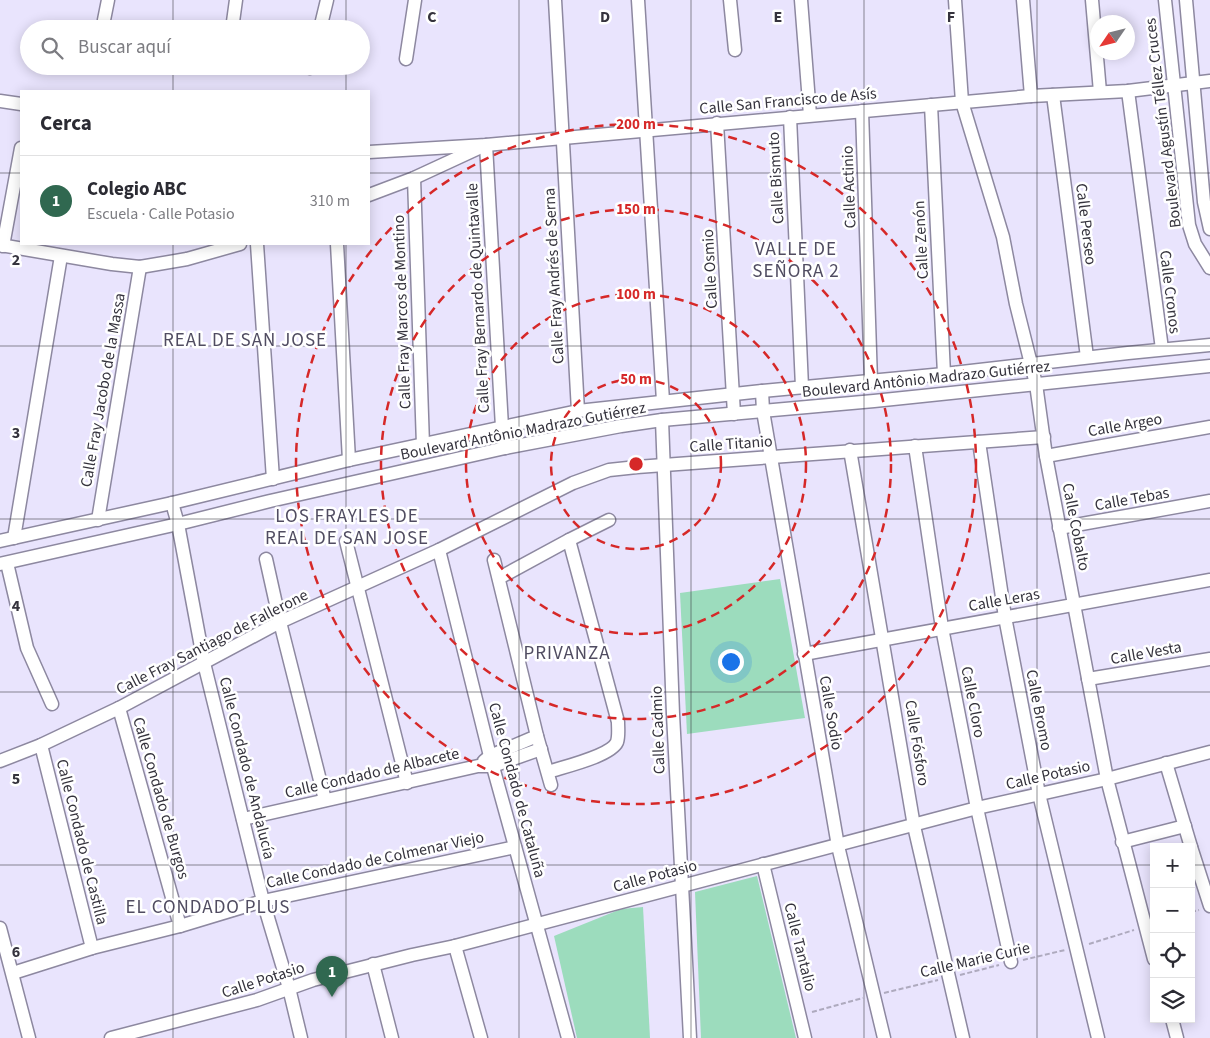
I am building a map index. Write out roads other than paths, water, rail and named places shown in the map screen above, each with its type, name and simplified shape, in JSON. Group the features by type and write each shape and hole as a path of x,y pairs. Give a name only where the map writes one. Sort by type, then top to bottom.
{"street":[{"path":"104,20 108,0"},
{"path":"233,20 236,0"},
{"path":"322,20 326,0"},
{"path":"406,59 415,0"},
{"name":"Calle Fray Andrés de Serna","path":"555,0 578,411"},
{"path":"638,0 640,58 647,130 663,401"},
{"path":"730,0 735,50"},
{"path":"801,0 810,115"},
{"name":"Calle Cobalto","path":"955,0 962,102 1003,238 1016,304 1036,384 1046,456 1107,778 1150,946"},
{"path":"1023,0 1031,96"},
{"path":"1092,0 1100,92"},
{"name":"Boulevard Agustín Téllez Cruces","path":"1165,0 1189,226 1196,244 1210,268"},
{"name":"Boulevard Agustín Téllez Cruces","path":"1186,0 1204,202 1210,229"},
{"name":"Calle San Francisco de Asís","path":"370,152 486,145 1031,96 1128,90 1210,81"},
{"name":"Calle Cronos","path":"1128,90 1162,349"},
{"name":"Calle Perseo","path":"1053,95 1087,357"},
{"path":"0,101 20,104"},
{"name":"Calle Zenón","path":"932,105 944,374"},
{"name":"Calle Actinio","path":"862,111 872,381"},
{"name":"Calle Bismuto","path":"790,117 802,387"},
{"name":"Calle Osmio","path":"717,123 734,414"},
{"path":"370,195 414,178 486,145"},
{"name":"Calle Fray Bernardo de Quintavalle","path":"486,145 502,428 505,448"},
{"path":"20,153 1,245 140,267 187,259 236,245"},
{"name":"Calle Fray Marcos de Montino","path":"414,178 423,445"},
{"path":"257,245 273,479"},
{"path":"338,245 349,460"},
{"path":"14,538 61,256"},
{"name":"Calle Fray Jacobo de la Massa","path":"98,520 140,267"},
{"name":"Boulevard Antônio Madrazo Gutiérrez","path":"0,541 172,503 349,460 578,411 1210,345"},
{"name":"Boulevard Antônio Madrazo Gutiérrez","path":"4,563 505,448 591,431 662,420 1210,366"},
{"name":"Calle Sodio","path":"762,391 763,411 838,846 884,1038"},
{"name":"Calle Cadmio","path":"662,420 673,714 690,1038"},
{"name":"Calle Argeo","path":"1046,456 1210,427"},
{"name":"Calle Titanio","path":"439,550 552,493 593,474 609,470 665,464 771,458 850,450 1044,437"},
{"name":"Calle Bromo","path":"979,442 1005,617 1039,794 1098,1038"},
{"name":"Calle Cloro","path":"915,446 942,628 977,808 1011,962"},
{"name":"Calle Fósforo","path":"850,450 914,826 963,1038"},
{"name":"Calle Tebas","path":"1059,528 1210,501"},
{"name":"Calle Condado de Andalucía","path":"172,503 178,524 204,663 263,901 289,988 301,1038"},
{"path":"499,578 609,520"},
{"path":"494,560 537,736 550,778 607,751 616,743 618,738 618,722 569,540"},
{"path":"346,541 407,783"},
{"name":"Calle Fray Santiago de Fallerone","path":"0,761 40,745 119,708 280,622 439,550"},
{"name":"Calle Condado de Cataluña","path":"439,550 492,761 568,1038"},
{"path":"266,559 325,800"},
{"path":"4,563 27,648 52,704"},
{"name":"Calle Leras","path":"804,654 1210,580"},
{"name":"Calle Vesta","path":"1088,679 1210,659"},
{"name":"Calle Condado de Burgos","path":"119,708 180,926"},
{"path":"492,761 537,736"},
{"name":"Calle Condado de Castilla","path":"40,745 92,948"},
{"path":"492,761 541,749"},
{"name":"Calle Potasio","path":"111,1038 215,1012 257,1000 289,988 374,964 537,925 977,808 1210,752"},
{"name":"Calle Condado de Albacete","path":"243,819 407,783 492,761"},
{"path":"1166,763 1190,843"},
{"path":"1122,842 1184,826"},
{"name":"Calle Condado de Colmenar Viejo","path":"13,973 92,948 180,926 263,901 515,846"},
{"path":"1195,859 1210,906"},
{"name":"Calle Tantalio","path":"763,864 805,1038"},
{"path":"0,928 29,1038"},
{"path":"455,946 481,1038"},
{"path":"374,964 392,1038"},
{"path":"1173,1023 1177,1038"}],"place":[{"name":"Colegio ABC","path":"332,997"}],"district":[{"name":"VALLE DE SEÑORA 2","path":"796,260"},
{"name":"REAL DE SAN JOSE","path":"245,340"},
{"name":"LOS FRAYLES DE REAL DE SAN JOSE","path":"347,527"},
{"name":"PRIVANZA","path":"567,653"},
{"name":"EL CONDADO PLUS","path":"208,907"}]}
